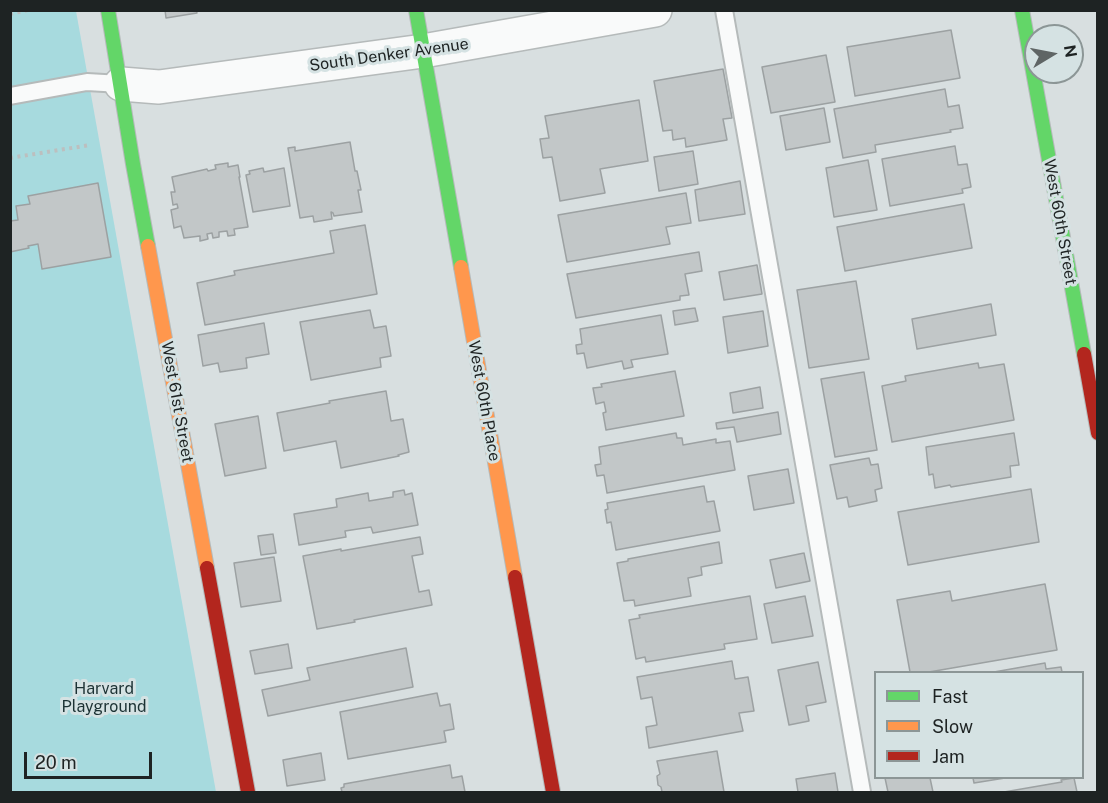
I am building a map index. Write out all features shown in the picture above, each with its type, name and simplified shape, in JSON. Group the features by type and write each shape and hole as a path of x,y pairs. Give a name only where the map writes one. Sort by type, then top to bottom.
{"street":[{"name":"West 61st Street","path":"108,10 132,156 248,792"},
{"name":"West 60th Place","path":"416,10 553,792"},
{"name":"South Denker Avenue","path":"121,84 159,87 423,51 655,10"},
{"name":"West 60th Street","path":"1022,10 1098,433"}],"lane":[{"path":"724,10 862,792"},
{"path":"10,96 87,82 121,84"}],"path":[{"path":"10,14 28,10"},
{"path":"10,158 83,146"}],"green space":[{"name":"Harvard Playground","path":"10,11 76,11 216,792 11,792"}],"building":[{"path":"165,10 196,10 197,13 166,18"},
{"path":"951,30 960,78 855,96 847,47"},
{"path":"826,55 835,102 771,113 762,67"},
{"path":"723,69 732,118 723,119 727,140 686,147 685,138 673,140 672,130 663,131 654,81"},
{"path":"945,89 948,107 959,105 963,128 875,145 876,152 843,158 834,109"},
{"path":"639,100 648,161 600,169 605,193 560,201 552,157 543,158 540,139 549,138 545,116"},
{"path":"824,108 830,142 786,150 780,116"},
{"path":"350,142 361,190 358,190 362,212 334,216 331,212 332,219 314,222 313,216 300,218 288,148 295,147 295,151"},
{"path":"955,146 958,165 967,164 971,187 962,189 963,193 890,206 882,159"},
{"path":"693,151 698,184 659,191 654,157"},
{"path":"868,160 877,210 834,217 826,168"},
{"path":"228,163 228,167 238,165 248,227 234,229 235,235 228,236 227,231 219,232 219,237 213,238 212,233 207,234 208,239 200,241 200,236 184,238 181,226 174,228 171,210 178,208 177,204 173,205 171,192 175,192 172,177 216,169 215,165"},
{"path":"263,168 264,172 284,168 290,206 253,212 246,175 250,174 249,171"},
{"path":"740,181 745,214 699,221 695,190"},
{"path":"98,183 111,257 42,269 38,244 10,252 10,221 18,220 16,206 30,204 28,196"},
{"path":"686,193 691,223 666,227 670,244 567,262 558,215"},
{"path":"964,204 972,248 845,271 837,227"},
{"path":"365,225 377,294 205,325 197,283 235,275 234,271 334,253 330,231"},
{"path":"699,252 702,271 685,274 689,295 680,296 680,300 576,318 567,274"},
{"path":"757,265 762,294 724,300 719,272"},
{"path":"856,281 869,359 809,368 797,290"},
{"path":"991,304 996,335 917,349 912,319"},
{"path":"695,308 698,321 675,325 673,311"},
{"path":"370,310 374,328 386,326 391,356 380,358 381,367 311,380 300,322"},
{"path":"763,311 768,346 728,353 723,317"},
{"path":"661,315 668,354 631,360 633,367 624,369 622,361 587,368 584,353 577,354 576,345 582,344 580,329"},
{"path":"264,323 269,354 246,358 247,368 220,372 218,363 203,366 198,335"},
{"path":"978,363 979,368 1004,364 1014,420 892,442 882,386 906,381 905,376"},
{"path":"675,371 684,416 606,430 604,402 596,404 593,388 602,387 601,384"},
{"path":"864,372 877,450 835,457 821,379"},
{"path":"760,387 763,408 733,413 730,393"},
{"path":"386,391 391,421 403,419 409,452 341,468 336,441 284,451 277,413"},
{"path":"778,412 781,434 737,442 734,427 717,429 716,423"},
{"path":"258,416 266,468 225,476 215,424"},
{"path":"676,433 677,438 682,438 683,445 716,439 716,443 730,441 735,470 607,493 604,475 597,476 595,465 601,464 599,447"},
{"path":"1014,433 1019,465 1010,466 1011,477 935,488 933,474 929,475 926,447"},
{"path":"869,458 871,465 878,464 882,488 875,490 877,501 849,507 847,497 837,499 830,465"},
{"path":"788,469 794,503 754,510 748,476"},
{"path":"704,486 707,502 714,501 720,531 616,550 611,522 607,523 605,510 608,509 607,503"},
{"path":"1031,489 1039,542 908,565 898,512"},
{"path":"404,490 405,495 412,493 418,525 373,533 371,527 345,531 346,537 299,545 294,514 337,507 336,499 368,493 369,501 393,497 393,492"},
{"path":"273,534 276,553 261,555 258,536"},
{"path":"420,537 423,554 412,556 419,592 429,590 432,605 317,629 303,556"},
{"path":"719,542 722,563 701,567 702,575 688,578 691,596 635,606 634,600 624,601 617,563"},
{"path":"804,553 810,581 776,588 770,560"},
{"path":"274,557 281,601 241,607 234,563"},
{"path":"1045,584 1057,650 935,671 910,671 897,600 950,591 952,601"},
{"path":"750,596 757,639 724,644 725,649 646,662 645,657 636,659 629,620 640,618 639,615"},
{"path":"805,596 813,636 772,643 764,604"},
{"path":"288,644 292,668 255,674 250,651"},
{"path":"406,648 413,687 268,716 262,690 310,680 307,668"},
{"path":"732,661 735,679 748,677 754,711 739,713 743,731 649,748 646,727 657,725 652,697 641,699 637,677"},
{"path":"818,662 826,702 806,706 809,721 789,725 778,670"},
{"path":"1045,663 1046,669 1061,667 1062,671 1000,671"},
{"path":"437,693 440,706 450,704 454,729 444,731 446,742 348,759 340,712"},
{"path":"717,751 724,792 662,792 658,785 657,776 660,774 657,761"},
{"path":"321,753 325,780 287,786 283,760"},
{"path":"450,765 452,778 462,776 465,792 342,792 341,788 344,784"},
{"path":"835,773 838,792 798,792 796,779"},
{"path":"885,779 930,779 933,792 888,792"},
{"path":"973,779 999,779 974,783"},
{"path":"1074,779 1077,792 1004,792 1062,782 1061,780"}],"traffic: fast":[{"path":"108,10 148,246"},
{"path":"416,10 461,267"},
{"path":"1022,10 1084,354"}],"traffic: slow":[{"path":"148,246 207,568"},
{"path":"461,267 515,577"}],"traffic: jam":[{"path":"1084,354 1098,433"},
{"path":"207,568 248,792"},
{"path":"515,577 553,792"}]}
